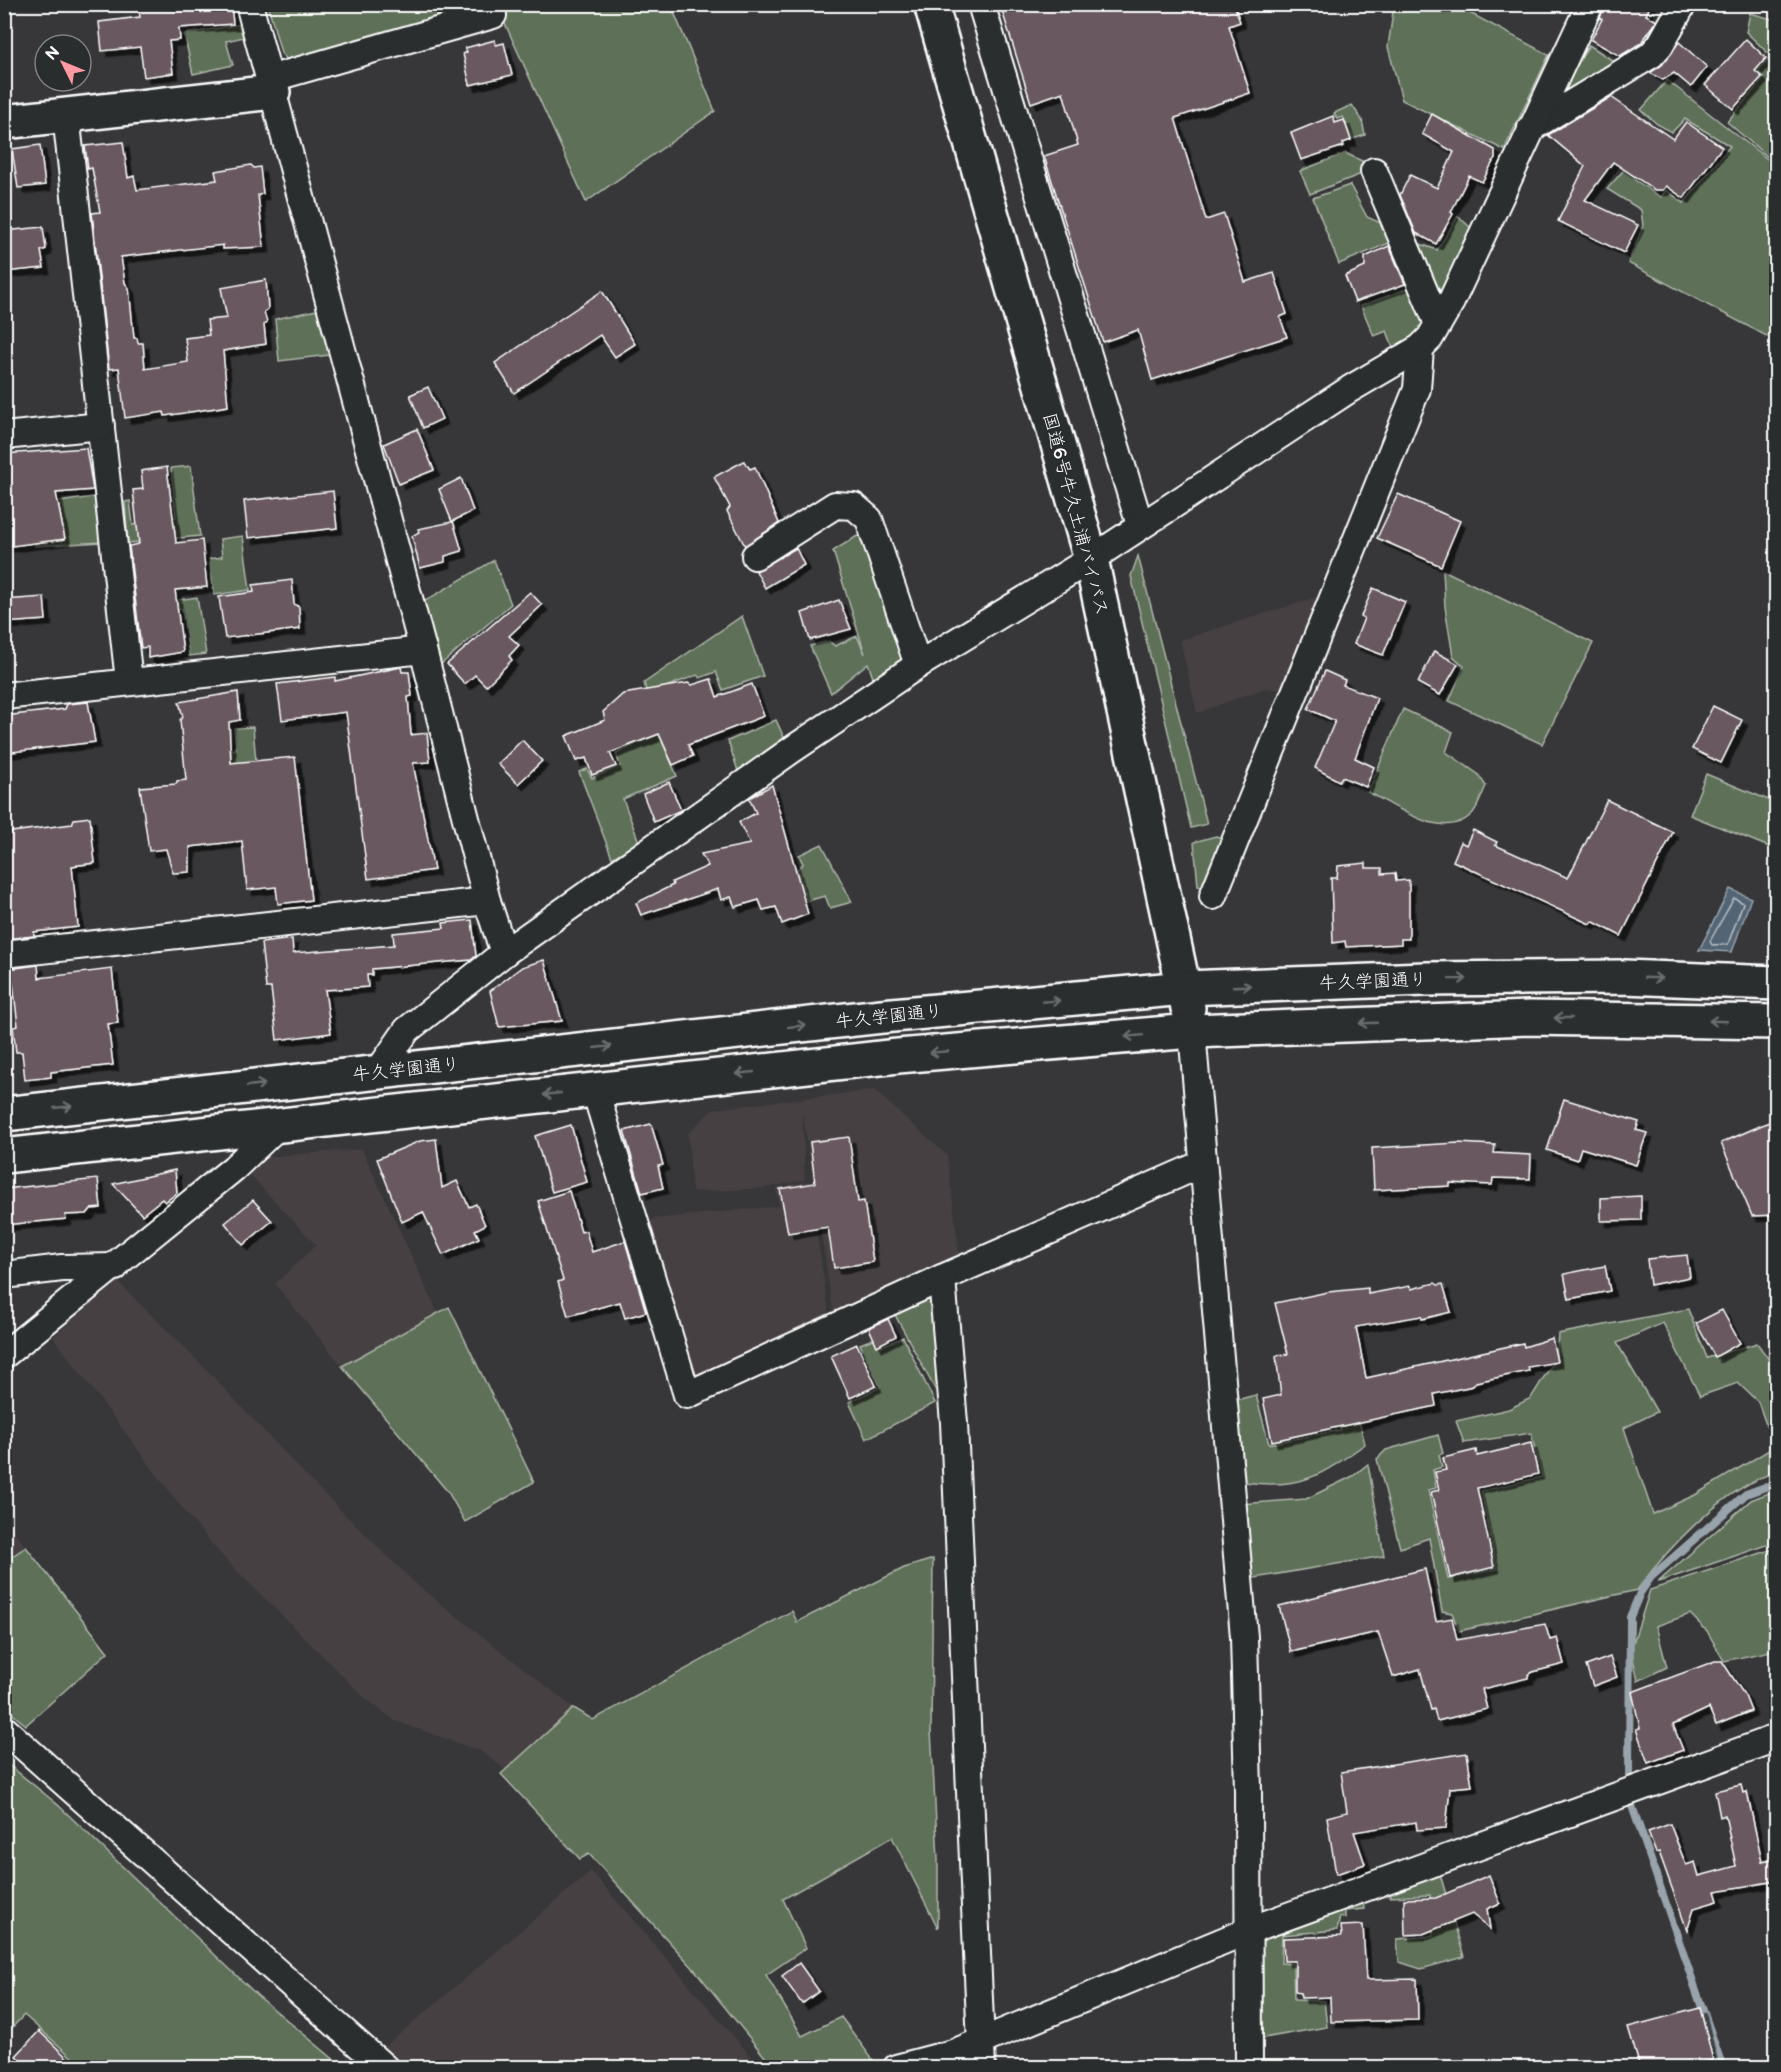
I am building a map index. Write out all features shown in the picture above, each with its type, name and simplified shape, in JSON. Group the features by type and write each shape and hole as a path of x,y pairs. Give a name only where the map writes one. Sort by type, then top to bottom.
{"main road":[{"name":"国道6号牛久土浦バイパス","path":"931,4 1090,559 1192,1031"},
{"path":"4,122 271,86"},
{"name":"牛久学園通り","path":"4,1114 882,1016 1184,988 1425,979 1624,977 1776,983"},
{"path":"4,1156 898,1056 1192,1031 1529,1018 1776,1022"}],"street":[{"path":"249,4 423,650 488,901 504,953"},
{"path":"981,4 1140,525"},
{"path":"378,1072 407,1030 504,953 793,749 918,665 1090,559 1350,389 1420,348 1430,338 1438,324 1590,4"},
{"path":"1531,128 1651,55 1660,45 1683,4"},
{"path":"271,86 493,15"},
{"path":"66,115 129,681"},
{"path":"1374,171 1438,324"},
{"path":"1213,896 1417,389 1420,348"},
{"path":"4,436 101,426"},
{"path":"755,556 835,505 854,506 868,519 918,665"},
{"path":"4,696 423,650"},
{"path":"4,954 488,901"},
{"path":"1192,1031 1244,1637 1248,1790 1249,2067"},
{"path":"595,1090 687,1395 942,1278 1202,1164"},
{"path":"4,1355 234,1168 280,1124"},
{"path":"4,1275 62,1268 115,1267"},
{"path":"942,1278 954,1423 979,2042 982,2067"},
{"path":"4,1729 385,2067"},
{"path":"896,2067 953,2053 1247,1931 1776,1738"}],"shaded area":[{"path":"1317,597 1281,690 1265,688 1197,713 1180,640"},
{"path":"874,1090 947,1155 960,1259 833,1311 802,1108 805,1180 765,1188 692,1192 688,1134 713,1109"},
{"path":"362,1149 438,1313 342,1366 275,1284 316,1245 247,1172 265,1157"},
{"path":"809,1181 829,1314 698,1381 686,1376 645,1232 653,1219 779,1206 776,1188"},
{"path":"117,1281 204,1367 316,1486 417,1585 574,1708 506,1770 480,1751 395,1721 364,1697 223,1557 185,1512 53,1337"},
{"path":"4,1518 26,1547 5,1561 4,1561"},
{"path":"591,1871 760,2067 405,2067 383,2048"}],"green space":[{"path":"1453,4 1549,55 1504,150 1402,100 1388,47 1394,5"},
{"path":"268,5 671,5 715,111 586,202 497,6 289,62 281,53"},
{"path":"1750,13 1776,20 1776,164 1727,122 1764,78 1758,71 1771,56 1746,32"},
{"path":"242,24 244,37 226,41 233,65 193,74 184,34"},
{"path":"1589,45 1618,64 1554,103"},
{"path":"1667,80 1776,166 1776,341 1628,263 1643,226 1641,210 1607,189 1638,154 1646,163 1635,180 1661,197 1666,190 1684,203 1730,146 1685,119 1672,132 1657,124 1641,110"},
{"path":"1352,105 1362,120 1365,135 1353,139 1343,117 1337,119 1334,113"},
{"path":"1345,153 1362,161 1364,173 1310,194 1300,171"},
{"path":"1350,185 1367,217 1385,225 1394,241 1339,264 1313,198"},
{"path":"1458,216 1472,229 1438,298 1415,242 1437,250"},
{"path":"1414,286 1432,322 1419,337 1393,347 1387,331 1374,336 1361,306"},
{"path":"317,310 329,355 279,361 275,319"},
{"path":"191,466 200,536 128,543 125,502 130,501 133,525 176,517 171,468"},
{"path":"99,496 102,542 35,546 32,506"},
{"path":"867,530 905,645 903,666 875,684 868,663 831,693 810,646 829,641 835,646 857,636 865,654 833,551"},
{"path":"243,536 250,590 214,595 209,559 222,557 220,539"},
{"path":"1138,556 1207,824 1191,828 1131,576"},
{"path":"494,560 511,604 439,666 423,602"},
{"path":"1443,570 1593,643 1542,744 1449,701 1464,666 1453,656 1445,607"},
{"path":"197,597 206,654 189,656 182,609 179,609 177,600"},
{"path":"742,616 763,676 723,690 716,672 700,678 697,675 647,694 644,683"},
{"path":"646,704 677,776 623,799 639,842 612,858 579,772 587,769 592,778 620,766 616,754 646,739 636,711"},
{"path":"1403,709 1453,732 1446,752 1478,774 1486,786 1471,815 1459,822 1447,825 1419,819 1368,792"},
{"path":"776,720 787,744 738,771 728,741"},
{"path":"253,727 262,833 229,766 228,750 236,749 234,728"},
{"path":"1706,774 1776,803 1776,831 1769,847 1690,815"},
{"path":"1216,836 1223,839 1204,887 1198,886 1194,842"},
{"path":"822,844 852,902 830,908 825,896 807,901 797,869 803,864 799,855"},
{"path":"923,1298 935,1302 936,1391 893,1311"},
{"path":"449,1307 534,1482 465,1522 448,1492 342,1366"},
{"path":"1688,1309 1707,1358 1757,1343 1776,1369 1776,1472 1737,1491 1699,1521 1681,1538 1637,1590 1459,1631 1452,1613 1442,1611 1429,1538 1400,1548 1377,1459 1386,1450 1438,1435 1443,1453 1439,1455 1442,1467 1433,1470 1436,1488 1428,1490 1448,1579 1497,1569 1481,1491 1542,1477 1531,1433 1464,1443 1456,1421 1509,1409 1531,1398 1556,1358 1558,1334","holes":["1663,1323 1700,1396 1738,1383 1758,1402 1774,1447 1695,1495 1653,1514 1624,1428 1657,1412 1617,1343"]},
{"path":"878,1337 882,1346 903,1337 935,1403 866,1439 849,1402 880,1387 860,1344"},
{"path":"1349,1380 1365,1444 1335,1465 1309,1478 1280,1484 1244,1482 1232,1401 1256,1395 1269,1444 1340,1430 1331,1383"},
{"path":"1368,1464 1384,1556 1249,1579 1241,1504 1306,1499 1353,1476"},
{"path":"1776,1490 1776,1542 1658,1582 1751,1500"},
{"path":"26,1547 108,1652 26,1725 4,1707 5,1561"},
{"path":"1776,1548 1776,1650 1724,1661 1707,1631 1690,1614 1656,1626 1667,1667 1638,1681 1631,1649 1650,1590"},
{"path":"933,1559 931,1730 938,1859 938,1928 892,1837 783,1899 806,1948 766,1975 802,2036 841,2017 873,2060 847,2067 773,2067 695,1970 589,1854 580,1859 501,1774 574,1708 593,1720 792,1611 797,1622 904,1568"},
{"path":"4,1761 57,1804 258,1996 343,2067 83,2067 24,2015 5,2035"},
{"path":"1440,1874 1464,1957 1421,1969 1399,1962 1397,1939 1433,1936 1430,1895 1390,1897 1392,1891"},
{"path":"1363,1900 1364,1909 1345,1911 1345,1918 1340,1917 1337,1930 1282,1935 1281,1963 1293,1964 1294,2000 1324,2001 1327,2027 1258,2039 1258,1935"}],"water":[{"path":"1730,889 1751,898 1732,952 1699,950"}],"building":[{"path":"138,4 231,4 233,24 179,28 180,40 169,41 173,73 144,77 140,47 102,51 99,22 140,17"},
{"path":"1000,4 1234,4 1240,22 1229,26 1250,93 1175,118 1206,220 1224,214 1245,282 1274,273 1287,314 1280,317 1287,337 1152,380 1138,330 1103,342 1044,156 1078,145 1063,92 1031,103"},
{"path":"1605,4 1651,4 1646,15 1657,21 1641,43 1620,56 1591,40 1602,19 1600,18"},
{"path":"1746,39 1766,58 1755,71 1762,77 1733,109 1705,85"},
{"path":"495,40 496,45 504,43 512,75 470,85 463,54 467,52 465,48"},
{"path":"1679,42 1707,67 1691,87 1674,73 1663,80 1650,73 1662,65"},
{"path":"1611,97 1673,139 1686,122 1722,147 1684,198 1666,186 1663,190 1655,190 1613,162 1585,200 1638,225 1624,253 1558,221 1585,166 1548,135"},
{"path":"1432,114 1495,150 1495,158 1482,182 1469,176 1451,212 1453,214 1436,244 1416,233 1400,195 1410,175 1437,188 1454,152 1422,134"},
{"path":"1333,116 1335,123 1344,120 1351,140 1343,143 1344,146 1301,160 1291,133"},
{"path":"123,142 128,178 134,176 137,190 217,180 215,171 251,165 254,168 260,167 263,194 258,195 264,247 223,249 223,245 121,257 125,283 129,288 134,338 137,338 138,343 143,343 145,369 188,362 185,338 209,335 207,320 227,318 221,288 266,280 268,309 264,312 267,322 264,325 266,344 223,351 228,406 165,416 164,412 125,418 119,368 109,369 92,213 100,212 92,168 88,169 85,146"},
{"path":"40,145 45,185 18,188 12,149"},
{"path":"43,227 46,249 41,251 44,268 4,272 4,231"},
{"path":"1389,246 1405,284 1355,302 1345,276 1365,267 1365,257"},
{"path":"602,291 635,344 615,357 600,335 514,393 495,363"},
{"path":"428,387 442,419 423,428 410,395"},
{"path":"417,429 434,470 399,484 384,444"},
{"path":"86,448 93,490 56,493 65,539 4,547 4,454"},
{"path":"744,461 750,469 755,467 779,523 745,546 727,511 730,507 714,477"},
{"path":"167,467 176,543 202,540 207,587 175,590 183,652 148,658 148,647 141,648 129,546 139,544 133,490 143,489 141,471"},
{"path":"461,478 473,511 453,521 462,551 445,556 445,562 420,568 412,536 419,532 418,529 452,522 439,489"},
{"path":"333,491 337,528 248,538 244,501"},
{"path":"1398,494 1460,521 1441,566 1377,538"},
{"path":"796,548 804,565 765,588 756,571"},
{"path":"292,580 294,604 299,607 300,629 225,638 219,597 254,592 253,585"},
{"path":"1373,588 1405,602 1383,655 1354,644 1364,618 1361,616"},
{"path":"530,592 542,605 509,636 519,645 509,656 512,660 486,686 475,675 465,684 447,664"},
{"path":"44,597 46,620 4,623 4,600"},
{"path":"839,600 851,629 810,640 802,613"},
{"path":"1434,651 1458,664 1440,695 1418,683"},
{"path":"401,667 402,672 409,672 412,696 408,697 411,735 427,733 430,762 413,763 434,870 368,879 346,712 282,720 277,684 335,677 335,681"},
{"path":"1325,671 1345,680 1343,685 1377,698 1355,758 1374,767 1366,787 1342,777 1339,781 1315,768 1335,721 1308,709"},
{"path":"711,679 717,697 752,684 764,716 688,745 693,756 673,765 659,734 610,753 616,766 592,775 586,758 576,761 566,736 605,720 603,712 623,694 688,683 692,685"},
{"path":"238,692 240,720 229,722 231,763 295,757 311,900 278,904 276,887 247,890 242,841 190,847 190,872 173,873 166,849 149,851 140,787 176,784 177,781 186,780 180,720 183,717 179,702"},
{"path":"88,702 95,742 4,753 4,716 65,709 67,704"},
{"path":"1713,706 1742,720 1721,763 1692,749"},
{"path":"522,740 542,761 518,784 498,764"},
{"path":"669,782 681,810 654,822 643,794"},
{"path":"772,785 808,914 782,924 776,907 763,910 759,900 735,907 731,897 721,900 718,889 641,915 636,903 673,885 672,882 708,866 701,854 750,844 739,822 756,813 749,798"},
{"path":"1607,800 1673,832 1621,936 1592,921 1590,924 1453,861 1461,842 1466,845 1473,830 1497,842 1495,845 1568,878"},
{"path":"90,817 95,863 72,866 78,927 34,932 34,936 4,939 4,833 72,824 74,819"},
{"path":"1366,863 1366,868 1382,868 1382,874 1395,873 1396,881 1409,880 1409,939 1401,939 1401,944 1346,947 1345,941 1333,943 1331,878 1337,878 1338,866"},
{"path":"472,920 476,956 471,960 372,969 372,975 367,975 368,987 325,990 331,1033 277,1040 271,988 266,988 261,943 292,939 293,953 394,945 393,933 444,928 443,923"},
{"path":"544,960 562,1021 499,1027 490,991 522,967"},
{"path":"38,965 39,978 112,969 118,1023 108,1024 113,1065 51,1072 51,1077 25,1080 22,1052 16,1052 13,1027 18,1026 13,983 10,984 8,969"},
{"path":"1564,1099 1639,1122 1636,1130 1647,1133 1636,1165 1581,1148 1577,1160 1547,1150"},
{"path":"1776,1119 1776,1215 1752,1216 1721,1143"},
{"path":"651,1124 663,1165 658,1166 663,1188 642,1193 624,1131"},
{"path":"571,1125 587,1182 552,1192 535,1136"},
{"path":"849,1137 858,1202 864,1201 873,1262 834,1268 828,1227 788,1233 780,1189 815,1183 810,1142"},
{"path":"436,1139 442,1188 457,1181 469,1207 476,1204 485,1225 475,1230 479,1238 443,1255 423,1212 402,1222 377,1159 420,1141"},
{"path":"1458,1143 1495,1145 1494,1153 1531,1155 1530,1179 1493,1178 1492,1185 1450,1183 1450,1186 1374,1190 1372,1148"},
{"path":"175,1170 177,1193 165,1202 162,1199 142,1215 113,1184"},
{"path":"98,1179 101,1208 91,1209 87,1214 65,1215 66,1219 4,1225 4,1189"},
{"path":"569,1191 581,1232 586,1231 592,1252 625,1241 646,1312 625,1318 620,1302 568,1316 558,1282 563,1280 538,1201"},
{"path":"1641,1196 1641,1220 1601,1221 1601,1198"},
{"path":"253,1200 272,1221 243,1245 225,1223"},
{"path":"1687,1255 1690,1277 1650,1285 1647,1259"},
{"path":"1605,1266 1610,1291 1569,1299 1564,1274"},
{"path":"1435,1283 1443,1284 1451,1312 1422,1319 1421,1316 1356,1327 1366,1378 1523,1343 1524,1347 1552,1338 1557,1362 1528,1367 1529,1371 1434,1394 1436,1406 1272,1441 1263,1399 1281,1395 1276,1356 1288,1354 1275,1303 1328,1292 1368,1288 1368,1294 1410,1286 1411,1289"},
{"path":"1722,1310 1740,1343 1715,1357 1696,1323"},
{"path":"888,1319 896,1336 877,1346 869,1328"},
{"path":"857,1344 876,1386 850,1398 831,1356"},
{"path":"1531,1443 1538,1474 1477,1488 1494,1567 1450,1578 1431,1492 1439,1490 1435,1472 1446,1470 1443,1458 1476,1450 1477,1456"},
{"path":"1425,1569 1436,1621 1452,1618 1457,1640 1545,1624 1550,1640 1557,1638 1564,1664 1533,1672 1528,1675 1528,1678 1482,1689 1487,1709 1437,1721 1434,1709 1431,1710 1420,1669 1393,1677 1378,1632 1291,1652 1279,1606"},
{"path":"1610,1657 1617,1677 1593,1686 1586,1666"},
{"path":"1715,1661 1722,1661 1745,1696 1751,1711 1716,1725 1709,1708 1673,1725 1683,1750 1648,1763 1636,1729 1640,1728 1632,1692"},
{"path":"1467,1753 1472,1786 1450,1788 1446,1828 1417,1830 1416,1822 1354,1832 1365,1864 1336,1874 1327,1817 1347,1812 1341,1772"},
{"path":"1741,1785 1743,1793 1747,1792 1762,1861 1776,1858 1776,1881 1715,1891 1718,1901 1694,1908 1687,1930 1659,1852 1656,1853 1648,1832 1670,1824 1686,1865 1695,1862 1699,1876 1736,1866 1725,1815 1720,1817 1715,1791"},
{"path":"1489,1875 1500,1903 1487,1909 1490,1929 1472,1914 1423,1934 1405,1935 1404,1899 1436,1898"},
{"path":"1363,1925 1366,1980 1417,1979 1418,2020 1331,2022 1330,1997 1301,1998 1300,1993 1295,1992 1295,1961 1284,1961 1283,1938 1342,1936 1341,1926"},
{"path":"799,1963 819,1991 802,2004 782,1976"},
{"path":"1700,2008 1713,2060 1690,2067 1640,2067 1628,2027"},
{"path":"39,2031 77,2067 28,2067 16,2056"}],"waterway":[{"path":"1629,1777 1630,1617 1640,1593 1651,1577 1746,1494 1776,1483"},
{"path":"1631,1803 1723,2068"}]}
